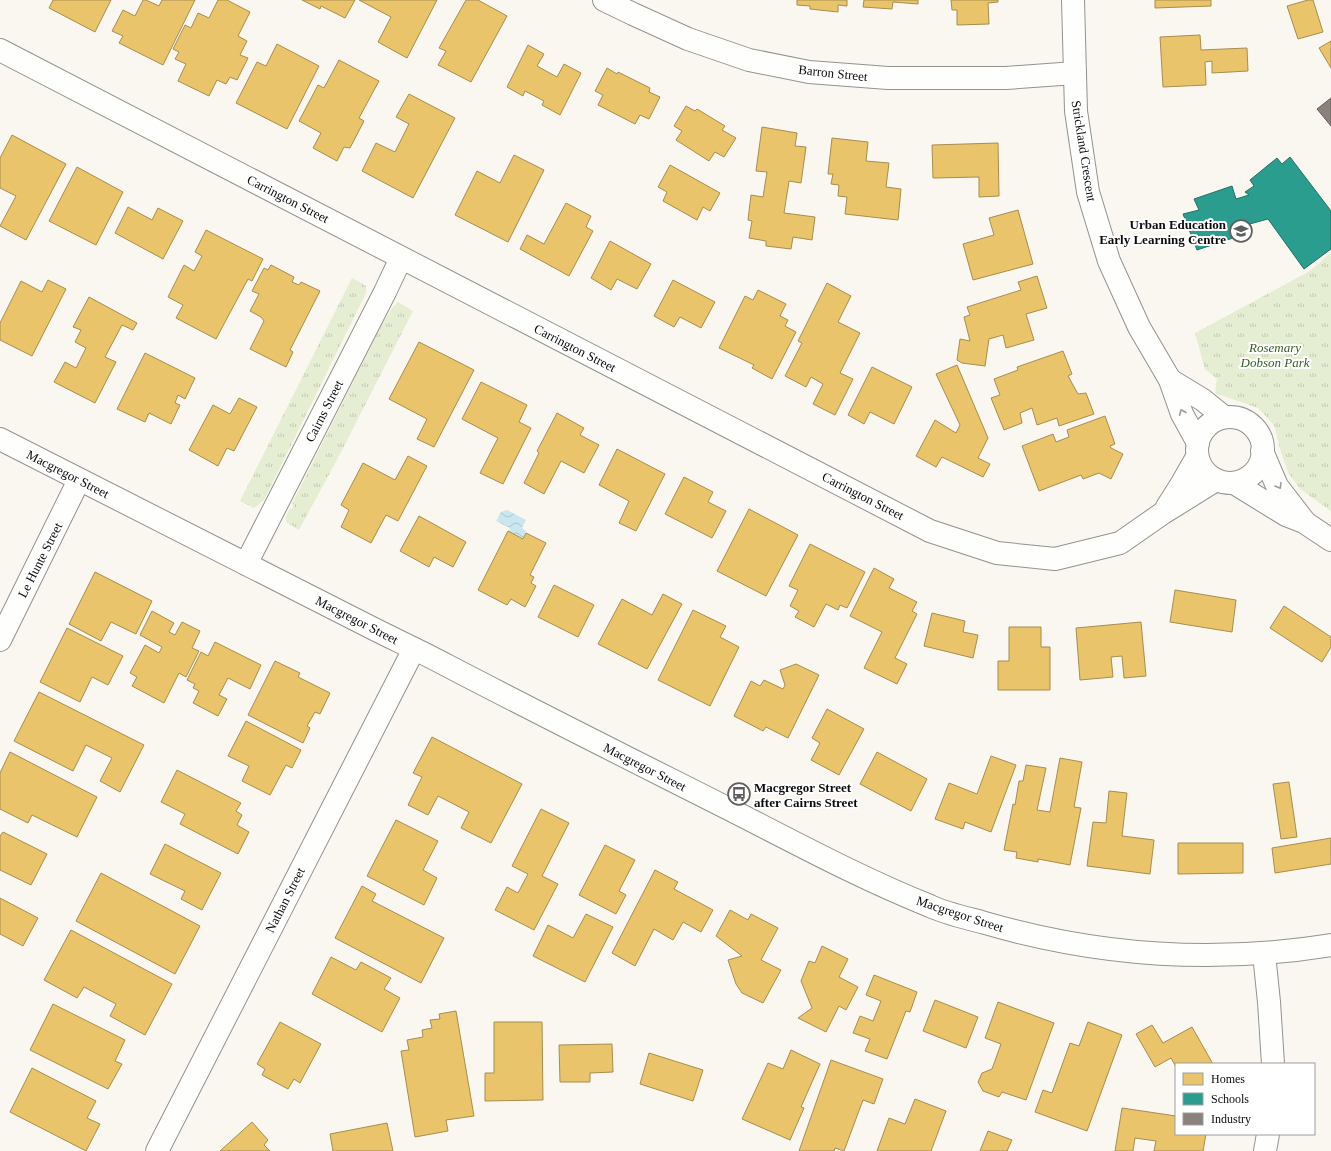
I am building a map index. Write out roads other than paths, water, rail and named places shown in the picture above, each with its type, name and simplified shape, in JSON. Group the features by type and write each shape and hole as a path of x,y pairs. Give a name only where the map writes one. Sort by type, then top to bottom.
{"street":[{"name":"Barron Street","path":"604,0 688,39 749,60 809,72 888,78 1006,78 1074,73"},
{"name":"Strickland Crescent","path":"1073,0 1076,111 1088,192 1109,262 1139,327 1170,380 1197,450"},
{"name":"Carrington Street","path":"0,50 930,531 996,553 1055,559 1120,543 1163,513 1225,482"},
{"name":"Cairns Street","path":"246,564 401,258"},
{"name":"Strickland Crescent","path":"1170,380 1203,400 1224,417"},
{"path":"1225,482 1246,478 1254,471 1260,462 1262,441 1258,432 1251,425 1236,418 1224,417 1212,422 1203,429 1197,450 1204,471 1286,516 1304,522 1331,540"},
{"name":"Macgregor Street","path":"0,439 729,809 832,863 933,908 1025,934 1110,950 1185,955 1264,954 1331,945"},
{"name":"Carrington Street","path":"1163,513 1181,485 1197,450"},
{"path":"1262,451 1277,486 1304,522"},
{"name":"Le Hunte Street","path":"0,640 79,480"},
{"name":"Nathan Street","path":"157,1151 414,649"},
{"path":"1264,954 1273,1063"},
{"path":"1265,1151 1268,1135"}],"water":[{"path":"507,510 526,520 522,528 526,531 523,538 509,532 510,528 496,521 501,512"}],"place":[{"name":"Urban Education Early Learning Centre","path":"1241,231"},
{"name":"Macgregor Street after Cairns Street","path":"739,794"}],"park label":[{"name":"Rosemary Dobson Park","path":"1275,354"}]}
